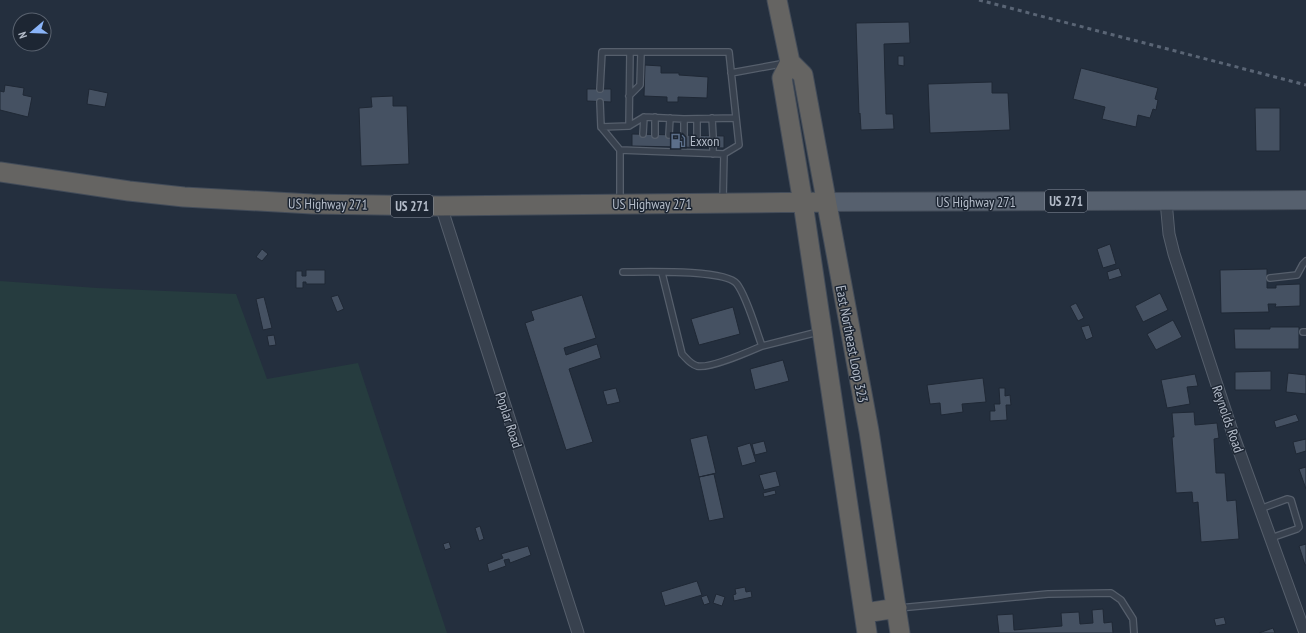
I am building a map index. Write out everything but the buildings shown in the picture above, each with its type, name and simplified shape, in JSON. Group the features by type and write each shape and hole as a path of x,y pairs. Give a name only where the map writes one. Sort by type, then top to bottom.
{"highway":[{"path":"777,0 790,62"},
{"name":"East Northeast Loop 323","path":"867,633 823,331 782,78 790,62 803,75 869,431 900,633"},
{"name":"US Highway 271","path":"0,172 121,190 192,197 312,204 441,206 826,202"},
{"path":"839,436 869,431"},
{"path":"864,613 897,608"}],"main road":[{"name":"US Highway 271","path":"826,202 1306,202"}],"street":[{"name":"Reynolds Road","path":"1166,201 1169,234 1173,249 1234,437 1305,633"},
{"name":"Poplar Road","path":"441,206 578,633"}],"lane":[{"path":"600,89 602,52 729,52 739,145 724,154 713,151 698,150 620,150"},
{"path":"629,126 630,52"},
{"path":"629,96 640,85 641,53"},
{"path":"731,74 790,62"},
{"path":"600,102 601,127 620,150 620,204"},
{"path":"601,127 629,126 644,117 684,119 736,118"},
{"path":"643,134 644,117"},
{"path":"655,117 655,135"},
{"path":"669,135 670,118"},
{"path":"712,118 713,136"},
{"path":"684,119 684,135"},
{"path":"697,119 697,136"},
{"path":"723,204 724,154"},
{"path":"1270,278 1297,275 1306,261"},
{"path":"622,272 709,274 736,282 742,291 762,346"},
{"path":"662,273 682,354 689,363 698,366 716,363 762,346 823,331"},
{"path":"1260,509 1287,499 1291,500 1298,527 1270,538"},
{"path":"897,608 1048,594 1111,594 1121,600 1132,619 1134,633"}],"green space":[{"path":"0,281 97,288 236,294 267,379 358,363 447,633 0,633"}],"railway":[{"path":"979,0 1306,85"}],"place":[{"name":"Exxon","path":"678,141"}]}
